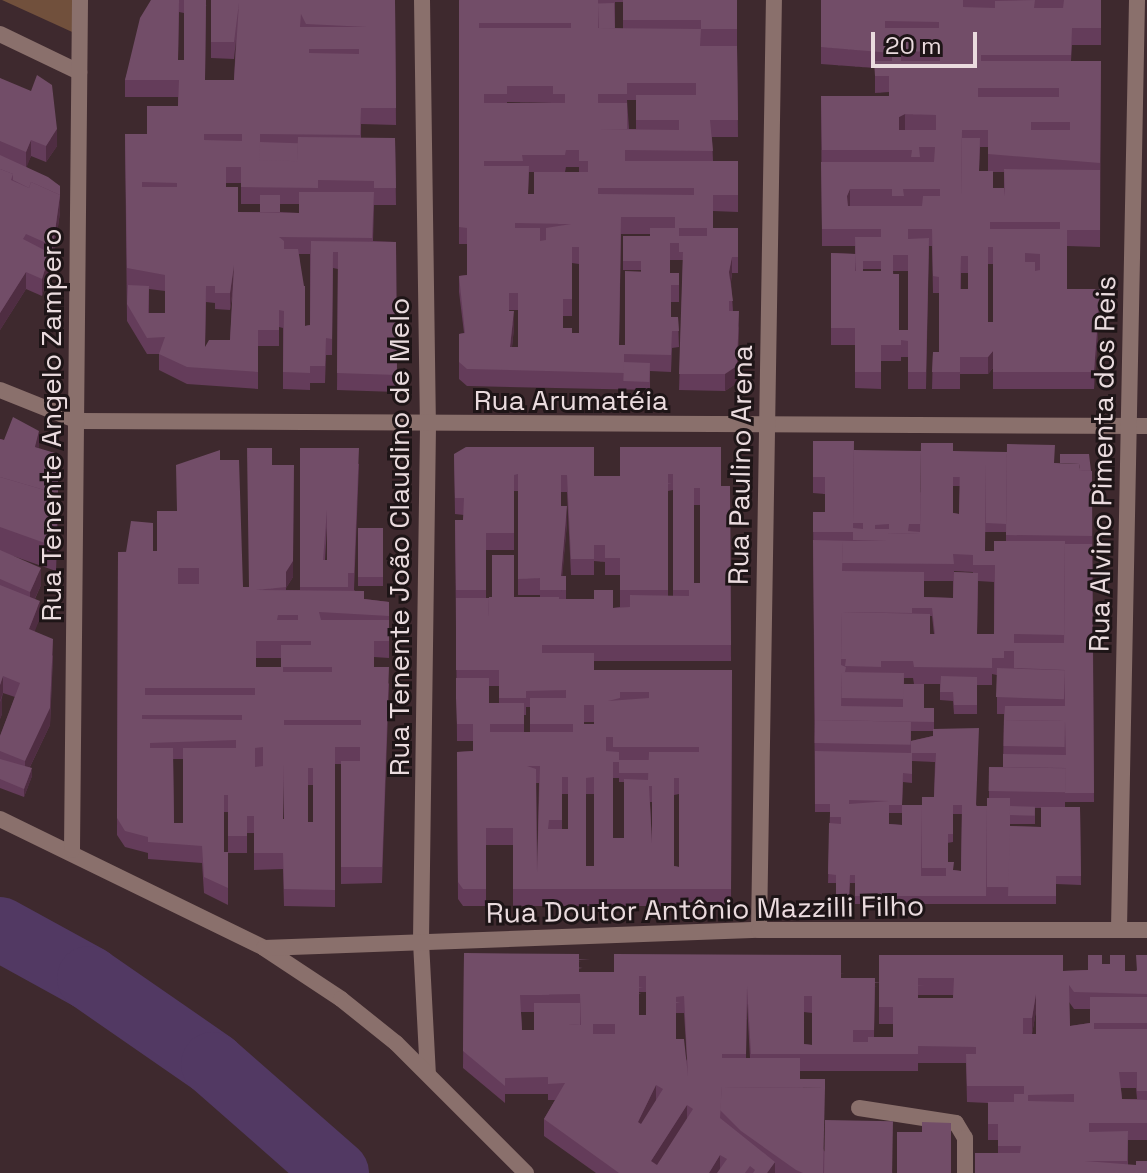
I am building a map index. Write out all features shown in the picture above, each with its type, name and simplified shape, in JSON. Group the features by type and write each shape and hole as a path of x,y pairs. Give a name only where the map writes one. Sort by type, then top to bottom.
{"street":[{"name":"Rua Tenente Angelo Zampero","path":"72,850 80,0"},
{"name":"Rua Tenente João Claudino de Melo","path":"422,0 428,426 421,942 428,1074"},
{"name":"Rua Paulino Arena","path":"759,930 774,0"},
{"name":"Rua Alvino Pimenta dos Reis","path":"1119,929 1137,0"},
{"path":"0,34 79,72"},
{"name":"Rua Arumatéia","path":"0,390 78,421 428,426 1147,426"},
{"path":"0,819 72,850 264,948 341,999 428,1074 526,1173"},
{"name":"Rua Doutor Antônio Mazzilli Filho","path":"264,948 759,930 1147,930"},
{"path":"859,1108 956,1123 965,1138 965,1173"}],"shaded area":[{"path":"2,0 80,0 81,36"}],"building":[{"path":"151,0 179,0 178,60 184,60 184,0 206,0 205,80 234,80 239,3 234,42 211,42 211,0 395,0 396,108 361,108 360,135 260,134 260,160 297,160 298,137 395,138 396,188 374,188 374,181 318,180 318,188 241,187 241,167 226,167 226,187 238,187 238,212 299,213 299,192 374,192 372,238 279,237 284,241 284,286 305,286 305,326 310,325 311,241 396,242 397,375 337,373 338,252 333,252 332,339 326,338 325,366 310,366 310,373 283,372 284,311 279,310 279,330 258,330 258,372 187,367 159,354 165,337 147,338 127,304 128,285 149,286 148,313 165,313 165,275 127,268 125,134 147,134 147,106 178,106 179,80 125,80 140,18","holes":["301,14 306,24 367,27 300,27","309,49 359,49 359,54 309,53","204,134 242,134 242,141 204,140","142,182 177,183 177,187 142,187","234,265 230,340 209,340 205,347 206,286 215,286 215,293 230,293"]},
{"path":"459,0 598,0 598,28 701,29 700,46 737,46 738,120 710,120 713,151 625,150 625,161 738,161 738,195 713,195 713,228 738,228 738,257 732,257 729,272 733,301 729,301 729,311 739,311 737,366 725,374 679,374 683,251 707,251 707,228 679,228 679,243 670,243 670,273 679,273 679,285 671,285 671,317 678,317 679,331 672,331 671,355 624,354 624,373 467,369 459,362 459,334 465,333 459,276 467,275 467,228 459,227","holes":["479,23 571,23 571,28 479,28","627,83 696,83 696,95 636,95 636,120 679,120 679,130 598,129 598,94 627,94","507,86 553,86 553,94 565,94 565,103 484,103 484,94 507,94","566,150 579,150 579,161 588,161 588,172 534,172 534,194 528,194 529,166 484,166 484,161 523,161 522,155 565,155","598,188 694,188 694,195 598,194","621,217 675,217 675,228 650,228 650,272 625,271 625,345 619,345","515,223 571,224 546,228 546,240 540,241 540,228 515,228","572,247 579,247 579,333 572,333 572,328 563,328 563,299 572,299","509,293 518,293 518,347 510,347 514,311 509,311"]},
{"path":"623,0 737,0 737,29 701,29 701,20 623,20"},
{"path":"821,0 963,0 963,7 995,8 995,1 1035,0 1034,8 1063,8 1064,0 1101,0 1101,28 1072,28 1071,55 981,55 981,61 1101,61 1100,163 988,154 988,130 962,130 961,196 1005,196 1004,169 1100,170 1100,230 1067,230 1067,289 1100,289 1094,372 993,372 993,351 988,357 960,357 960,372 932,372 933,352 939,352 939,277 933,276 932,229 908,229 908,239 929,238 926,372 908,372 908,341 901,340 901,345 881,345 881,372 855,372 855,328 831,328 831,253 856,254 855,271 881,271 881,229 822,229 821,162 934,162 935,147 919,147 920,157 911,157 912,150 822,150 821,96 889,96 889,76 875,76 874,61 892,61 892,53 821,47","holes":["885,21 939,22 939,28 885,28","901,51 940,52 940,61 901,61","978,88 1059,88 1059,97 978,97","905,114 936,115 936,130 899,130 899,117","1031,122 1070,122 1070,130 1031,130","850,189 892,189 892,196 904,196 903,189 940,189 940,196 923,196 922,206 848,206 847,196","990,222 1060,222 1060,229 990,229","988,247 993,247 993,322 988,322","1025,253 1040,254 1040,270 1035,271 1035,262 1025,262","893,255 908,255 908,330 899,330 899,274 893,274","961,256 968,256 968,289 960,289"]},
{"path":"614,3 615,28 599,29 598,4"},
{"path":"37,75 52,85 57,129 46,146 31,140 26,152 0,141 0,78 31,91"},
{"path":"598,103 627,103 627,129 598,129"},
{"path":"962,138 980,138 979,171 993,171 993,188 1004,188 1005,196 961,196"},
{"path":"260,142 298,143 297,161 259,160"},
{"path":"0,155 48,177 60,186 60,195 31,182 29,188 13,180 13,174 0,169"},
{"path":"0,169 13,174 11,180 29,188 31,182 60,195 53,246 26,234 23,239 50,253 42,279 26,272 0,313"},
{"path":"260,195 280,195 280,212 260,212"},
{"path":"623,236 650,236 650,272 641,272 641,261 623,261"},
{"path":"679,236 707,236 707,252 679,252"},
{"path":"855,237 881,237 881,261 863,261 863,271 856,271"},
{"path":"284,249 298,249 304,286 284,286"},
{"path":"624,362 650,363 649,382 623,381"},
{"path":"13,417 39,431 35,447 58,454 58,494 0,477 0,439 4,440"},
{"path":"813,441 854,441 853,532 813,532 813,512 825,512 825,477 813,477"},
{"path":"921,443 953,443 953,513 959,514 960,463 986,463 985,551 994,551 994,541 1065,541 1064,635 1014,634 1014,651 1004,651 1004,658 992,658 992,668 914,667 913,661 881,661 881,667 845,666 846,659 841,659 842,612 930,614 930,634 994,634 995,565 973,565 973,555 953,554 954,564 842,563 843,541 887,541 887,533 920,534"},
{"path":"1007,444 1055,445 1054,463 1080,464 1079,470 1092,471 1092,536 1006,535"},
{"path":"466,447 594,447 594,476 620,476 620,447 721,447 721,486 730,486 731,645 542,645 542,670 732,670 731,889 513,889 513,828 486,828 486,889 463,889 458,882 457,752 473,751 473,724 457,724 456,698 470,698 470,703 524,703 524,724 490,724 490,732 573,732 573,724 530,724 530,698 566,698 566,690 526,691 526,698 499,698 499,670 456,670 456,617 488,617 489,597 559,597 559,617 594,617 594,590 613,590 613,608 630,607 630,595 689,596 689,590 673,590 673,474 668,474 668,590 620,590 620,558 605,558 605,545 594,545 594,559 571,559 567,475 561,475 561,506 567,506 561,576 566,576 566,590 540,590 540,578 518,579 518,474 514,475 514,533 486,533 486,590 456,590 455,520 463,520 464,498 455,498 454,454","holes":["694,488 700,488 700,583 694,583","620,692 649,692 649,698 608,701 620,698","584,705 594,705 594,724 584,724","606,737 613,737 613,747 699,747 699,752 649,752 648,780 624,779 624,838 613,838 613,762 619,762 619,752 606,751","527,766 540,766 537,873 536,769","562,777 568,777 568,829 548,829 549,820 562,820","594,777 594,866 586,866 586,778","674,778 679,778 679,867 674,866","649,786 652,786 652,844"]},
{"path":"247,448 272,448 272,465 294,465 293,561 286,572 286,587 256,590 364,591 364,599 389,602 389,616 319,612 321,620 389,620 389,641 374,641 374,667 389,667 382,867 341,867 341,761 360,761 360,747 335,747 335,890 284,889 283,853 254,853 254,816 247,816 247,836 228,836 228,795 224,795 224,852 228,852 228,888 204,877 202,846 148,842 148,837 125,831 117,818 118,552 126,552 131,521 153,523 153,551 157,551 157,511 177,511 176,465 220,450 220,460 239,460 243,587 249,587","holes":["178,568 199,568 199,587 178,587","278,615 298,615 298,620 277,620","256,641 311,641 311,645 281,645 281,667 256,667","283,667 332,667 332,672 283,672","145,688 255,688 255,695 145,695","142,715 242,715 242,720 142,719","284,720 361,720 361,725 284,725","236,740 236,748 183,748 183,823 174,823 173,748 150,748 150,743","263,747 263,766 255,767 255,748","308,768 313,768 313,822 308,822"]},
{"path":"300,448 359,448 354,573 348,573 348,587 300,587","holes":["327,510 327,560 323,560"]},
{"path":"854,450 921,451 920,524 909,524 908,531 920,534 887,533 887,541 853,540 853,528 863,529 863,523 853,523","holes":["889,524 889,529 875,529 875,525"]},
{"path":"953,451 1007,452 1006,524 986,523 986,463 960,463 960,477 953,477"},
{"path":"1060,454 1089,454 1091,471 1079,470 1080,464 1060,463"},
{"path":"0,477 58,494 56,547 0,527"},
{"path":"358,528 383,528 383,577 358,577"},
{"path":"813,540 853,541 843,541 842,571 924,572 924,597 953,598 954,572 978,573 977,634 935,634 932,608 912,608 912,613 842,612 841,665 846,667 842,672 841,706 903,707 903,684 924,684 924,708 934,708 934,722 815,720 815,725"},
{"path":"1065,544 1092,544 1094,793 1065,793 1066,768 1003,767 1003,754 1066,755 1065,721 1004,720 1005,706 1065,706 1065,670 1014,668 1014,643 1064,643"},
{"path":"0,550 41,568 30,592 0,579"},
{"path":"492,555 514,555 514,597 492,597"},
{"path":"178,584 199,584 199,587 178,587"},
{"path":"0,585 40,601 29,629 53,639 50,708 25,761 0,751 0,736 20,683 3,676 0,685"},
{"path":"456,598 489,598 488,617 456,617"},
{"path":"559,599 594,599 594,617 559,617"},
{"path":"542,653 594,653 594,670 542,670"},
{"path":"997,668 1065,670 1064,699 996,697"},
{"path":"842,672 904,673 904,699 842,698"},
{"path":"941,676 977,677 977,705 954,705 953,692 940,692"},
{"path":"456,678 489,678 489,703 470,703 470,698 456,698"},
{"path":"815,720 911,722 911,745 815,743"},
{"path":"1004,720 1065,721 1065,747 1004,746"},
{"path":"979,728 976,806 987,806 986,896 855,896 855,875 850,875 849,896 836,895 836,875 828,874 829,823 841,824 841,817 830,817 830,804 815,804 815,751 911,753 911,741 933,736 933,729","holes":["912,753 936,753 934,797 948,797 947,834 953,834 953,805 962,805 961,871 953,870 954,862 946,862 946,876 921,876 922,805 902,805 903,773 912,774","849,800 889,801 849,804","889,805 902,805 902,825 889,824"]},
{"path":"0,759 32,768 24,789 0,779"},
{"path":"619,760 649,760 649,773 619,773"},
{"path":"989,767 1066,768 1066,792 989,791"},
{"path":"922,797 948,797 948,868 922,868"},
{"path":"987,798 1010,798 1010,887 987,887"},
{"path":"1010,806 1035,807 1035,816 1010,815"},
{"path":"1041,807 1080,807 1081,876 1056,876 1056,896 1008,896 1010,826 1041,827"},
{"path":"464,953 579,954 579,972 614,972 614,954 841,955 841,978 875,978 874,1030 853,1030 853,1042 868,1042 868,1037 893,1037 893,1007 879,1007 879,955 1063,955 1063,971 1088,970 1088,955 1102,955 1102,964 1110,964 1110,955 1125,955 1125,971 1137,971 1136,955 1147,955 1147,994 1074,992 1069,985 1070,1026 1090,1023 1090,997 1147,997 1147,1023 1094,1023 1094,1029 1147,1029 1147,1091 1137,1091 1137,1072 1119,1072 1122,1099 1147,1100 1147,1123 1089,1123 1089,1132 1128,1131 1127,1161 1085,1161 1136,1165 1136,1161 1147,1161 1147,1173 975,1173 975,1153 1020,1153 1021,1146 998,1146 998,1124 988,1124 988,1102 1014,1102 1014,1094 1024,1094 1024,1086 967,1086 966,1054 976,1054 976,1047 918,1046 918,1054 751,1054 747,986 746,1054 722,1054 722,1058 800,1058 800,1079 825,1079 825,1088 722,1087 720,1118 775,1162 767,1173 753,1173 755,1170 750,1166 745,1173 717,1173 727,1159 720,1155 709,1173 619,1173 544,1119 565,1083 548,1084 548,1077 505,1078 505,1086 463,1051","holes":["639,976 646,976 646,1015 639,1015","918,978 954,978 953,998 918,998","580,994 581,1025 569,1024 569,1030 522,1030 520,995","1036,994 1036,1034 1023,1034 1023,1018 1032,1018","684,996 688,1076 684,1039 676,1039 676,997","804,996 812,996 812,1045 804,1044","593,1024 615,1024 615,1034 593,1034","656,1085 663,1089 641,1124 638,1122","1074,1094 1074,1102 1028,1101 1028,1095","687,1105 693,1109 657,1165 651,1161"]},
{"path":"534,1003 580,1003 580,1025 569,1024 569,1030 534,1030"},
{"path":"722,1087 825,1088 823,1173 796,1170 741,1131 720,1110"},
{"path":"825,1120 893,1121 892,1173 824,1173"},
{"path":"922,1122 951,1123 951,1173 897,1173 897,1132 922,1132"}],"waterway":[{"path":"0,929 89,978 213,1064 337,1173"}]}
